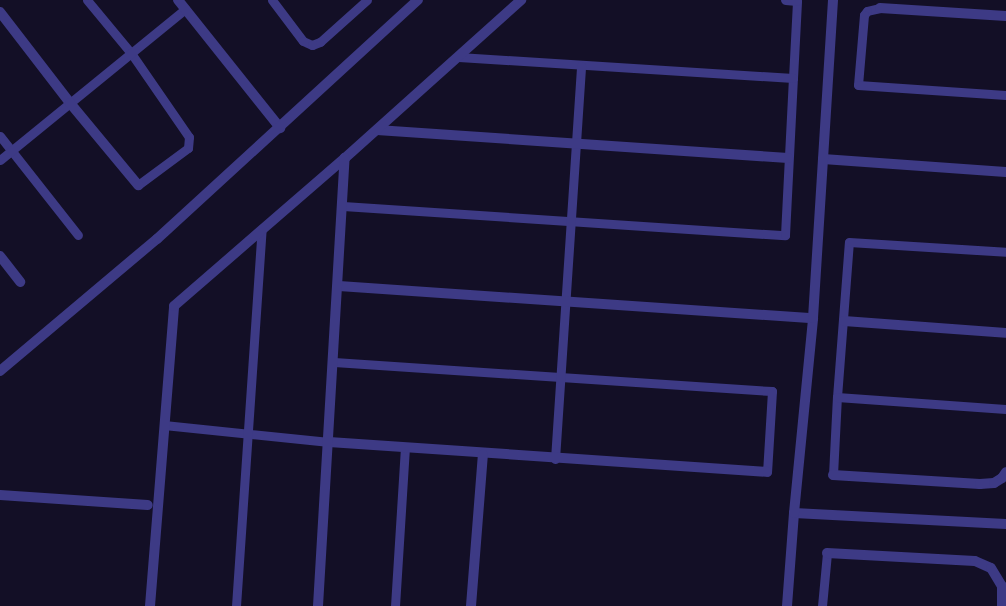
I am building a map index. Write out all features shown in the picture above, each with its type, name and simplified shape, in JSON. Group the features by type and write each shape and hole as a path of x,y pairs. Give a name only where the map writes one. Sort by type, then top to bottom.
{"street":[{"path":"178,0 280,128"},
{"path":"0,371 157,239 280,128 418,0"},
{"path":"150,606 174,306 377,130 521,0"},
{"path":"786,0 797,1"},
{"path":"787,606 794,513 813,318 833,0"},
{"path":"880,8 1006,16"},
{"path":"0,12 70,103 138,185"},
{"path":"377,130 788,158"},
{"path":"318,606 339,286 345,158"},
{"path":"823,159 1006,172"},
{"path":"0,256 20,282"},
{"path":"339,286 813,318"},
{"path":"844,321 1006,333"},
{"path":"328,442 555,459 768,472"},
{"path":"471,606 483,454"},
{"path":"832,475 980,484 994,483 1002,478 1006,472"},
{"path":"0,495 148,504"},
{"path":"794,513 1006,524"},
{"path":"827,553 975,561 991,568 995,574 1002,586 1002,606"}],"lane":[{"path":"87,0 131,53 189,137 190,143 188,148 138,185"},
{"path":"272,0 303,41 312,45 320,42 367,0"},
{"path":"343,206 571,222 786,234 788,158 797,1"},
{"path":"880,8 868,11 864,15 858,85 1006,95"},
{"path":"0,160 185,9"},
{"path":"459,57 581,66 793,78"},
{"path":"555,459 581,66"},
{"path":"0,136 78,235"},
{"path":"236,606 262,229"},
{"path":"832,475 849,242 1006,252"},
{"path":"334,362 772,391 768,472"},
{"path":"837,398 1006,408"},
{"path":"164,425 328,442"},
{"path":"395,606 405,448"},
{"path":"822,606 827,553"}]}
